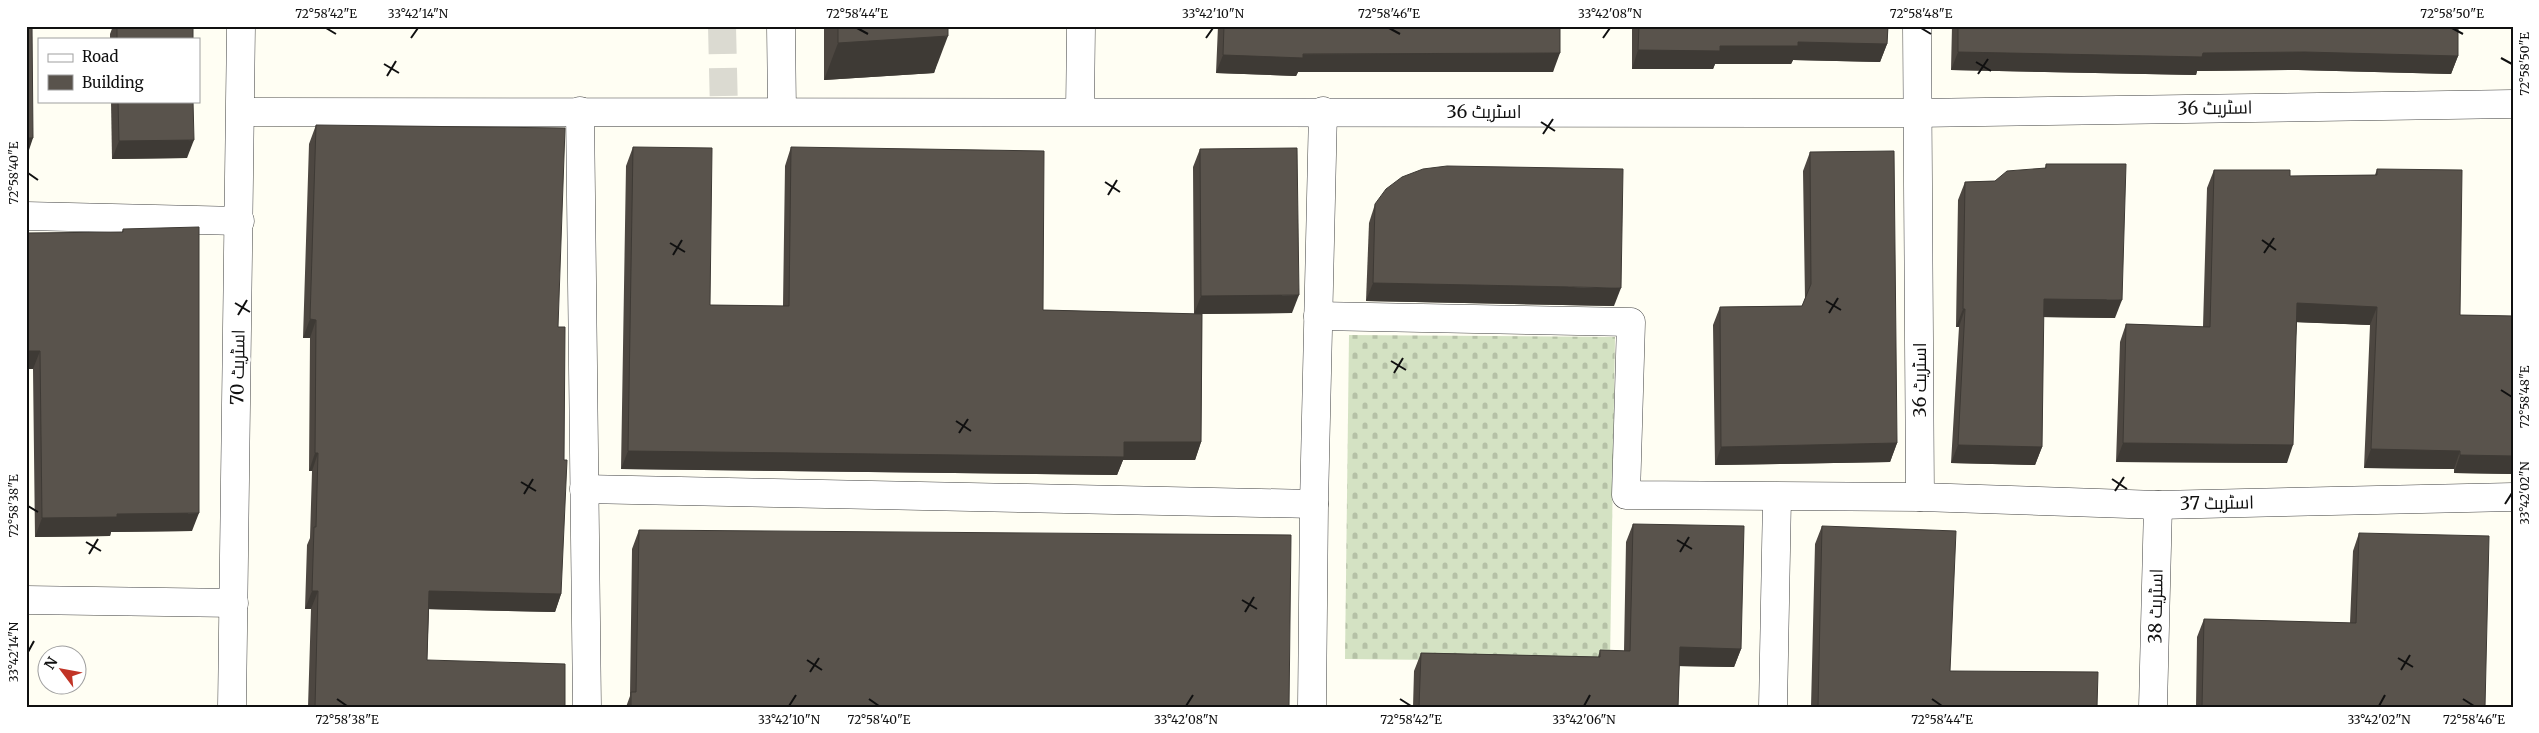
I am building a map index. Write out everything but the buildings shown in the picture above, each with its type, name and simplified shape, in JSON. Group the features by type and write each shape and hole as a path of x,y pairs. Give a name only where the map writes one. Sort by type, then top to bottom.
{"street":[{"name":"اسٹریٹ 70","path":"232,707 240,221 241,26"},
{"path":"781,26 782,111"},
{"path":"1080,110 1081,26"},
{"name":"اسٹریٹ 36","path":"1917,26 1920,497"},
{"name":"اسٹریٹ 36","path":"241,112 1080,110 1918,113 2513,104"},
{"path":"1312,707 1314,504 1323,111"},
{"path":"580,112 587,707"},
{"path":"26,216 240,221"},
{"name":"اسٹریٹ 37","path":"1318,316 1631,322 1626,494 1777,498 1920,497 2158,504 2513,496"},
{"path":"584,488 1314,504"},
{"path":"1773,707 1777,498"},
{"name":"اسٹریٹ 38","path":"2153,707 2158,504"},
{"path":"26,600 234,603"}],"green space":[{"path":"1349,335 1615,337 1610,662 1345,659"}],"tunnel":[{"path":"722,26 724,111"}]}
